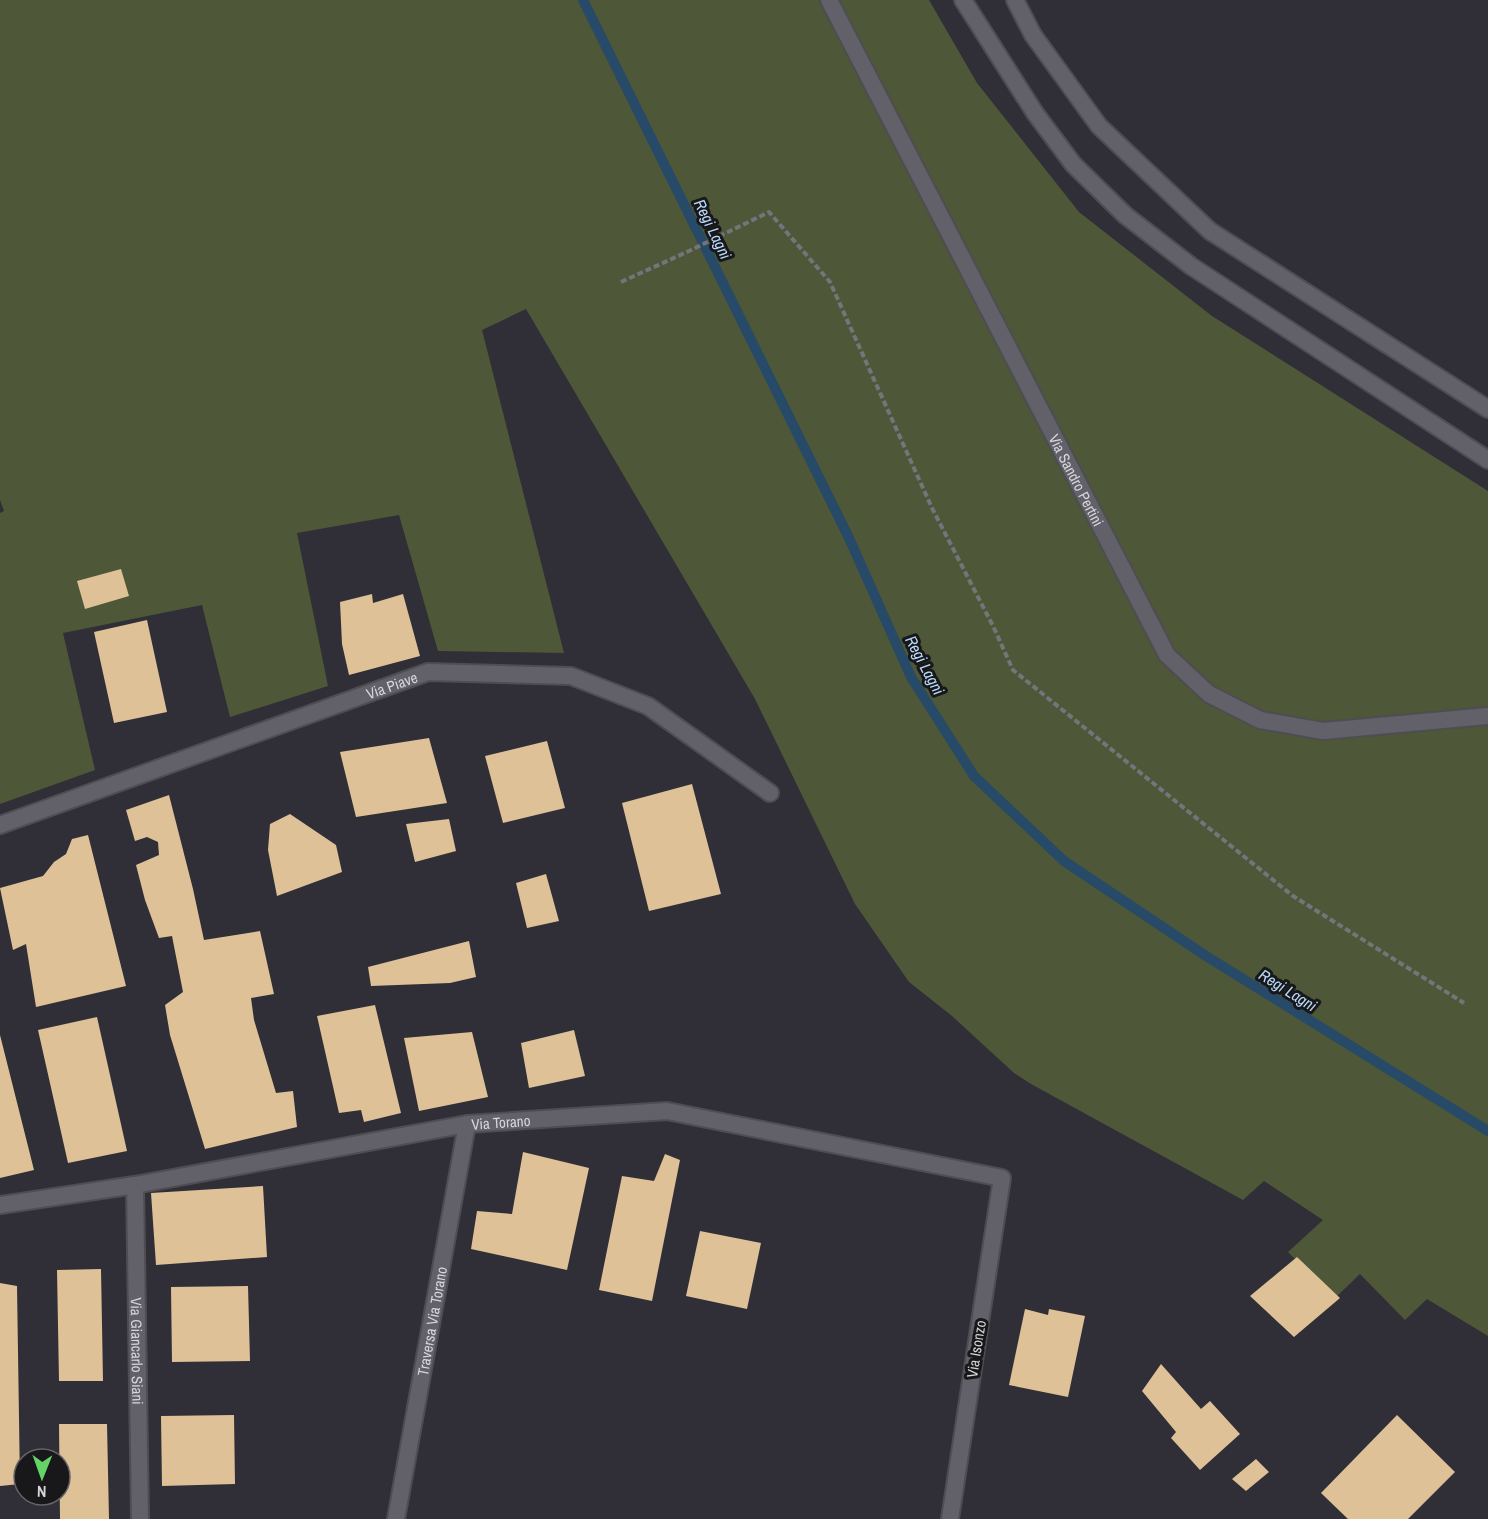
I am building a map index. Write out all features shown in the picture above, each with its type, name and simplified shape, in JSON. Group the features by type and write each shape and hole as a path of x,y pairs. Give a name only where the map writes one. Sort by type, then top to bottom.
{"street":[{"name":"Via Sandro Pertini","path":"829,0 1167,655 1209,694 1260,720 1323,731 1488,716"},
{"path":"963,0 1035,113 1073,164 1125,215 1191,266 1488,460"},
{"path":"1015,0 1033,35 1099,126 1210,231 1488,409"},
{"name":"Via Piave","path":"0,825 428,672 571,676 648,706 770,793"},
{"name":"Via Torano","path":"0,1206 135,1185 467,1124 667,1111 1002,1178"},
{"name":"Traversa Via Torano","path":"396,1519 467,1124"},
{"name":"Via Isonzo","path":"950,1519 1002,1178"},
{"name":"Via Giancarlo Siani","path":"135,1185 140,1519"}],"path":[{"path":"621,282 770,212 830,282 932,508 1013,670 1293,896 1464,1003"}],"green space":[{"path":"0,0 929,0 977,83 1079,212 1212,316 1488,491 1488,1336 1427,1299 1405,1320 1360,1274 1334,1299 1288,1252 1323,1220 1264,1181 1243,1200 1031,1084 1014,1073 952,1016 909,982 855,904 755,699 526,309 482,330 564,653 438,651 399,515 297,533 328,686 230,717 202,605 63,633 95,770 0,804 0,513 4,511 0,500"}],"building":[{"path":"121,569 129,596 85,609 77,581"},
{"path":"372,594 373,603 403,594 420,656 349,675 342,644 340,602"},
{"path":"147,620 167,712 114,723 94,632"},
{"path":"429,738 447,803 356,817 340,752"},
{"path":"547,741 565,808 503,823 485,756"},
{"path":"692,784 721,894 649,911 622,803"},
{"path":"169,795 204,940 260,931 274,994 251,998 254,1020 276,1093 293,1091 297,1127 205,1149 170,1035 165,1005 183,992 172,936 159,938 145,900 136,865 159,855 158,842 147,837 135,841 126,810"},
{"path":"290,814 336,845 342,872 277,896 268,850 270,824"},
{"path":"449,819 456,851 415,862 406,824"},
{"path":"88,835 126,986 36,1007 26,944 13,950 0,888 43,876 54,862 66,854 72,839"},
{"path":"546,874 559,921 527,928 516,883"},
{"path":"469,941 476,977 450,983 371,986 368,967"},
{"path":"375,1005 401,1113 364,1122 361,1110 339,1113 317,1016"},
{"path":"97,1017 127,1151 68,1163 38,1030"},
{"path":"574,1030 585,1076 529,1088 521,1043"},
{"path":"472,1032 488,1097 419,1111 404,1038"},
{"path":"0,1035 34,1170 0,1178"},
{"path":"523,1152 589,1168 567,1270 471,1249 477,1211 512,1214"},
{"path":"665,1154 680,1160 652,1301 599,1290 622,1176 654,1181"},
{"path":"263,1186 267,1257 156,1265 151,1193"},
{"path":"700,1231 761,1243 747,1309 686,1296"},
{"path":"1297,1257 1340,1298 1294,1337 1250,1296"},
{"path":"101,1269 103,1381 59,1381 57,1270"},
{"path":"0,1283 17,1286 19,1447 12,1447 12,1485 0,1486"},
{"path":"248,1286 250,1361 172,1362 171,1287"},
{"path":"1025,1309 1048,1315 1049,1309 1085,1316 1068,1397 1009,1385"},
{"path":"1161,1364 1201,1409 1210,1401 1240,1434 1200,1470 1171,1438 1176,1432 1142,1391"},
{"path":"234,1415 235,1484 162,1486 161,1416"},
{"path":"1397,1415 1455,1472 1408,1519 1348,1519 1321,1493"},
{"path":"59,1424 107,1424 109,1519 60,1519 60,1507 72,1507 72,1447 59,1447"},
{"path":"1256,1459 1269,1472 1246,1491 1232,1479"}],"waterway":[{"name":"Regi Lagni","path":"583,0 849,538 911,677 974,776 1064,861 1206,956 1488,1131"}]}
